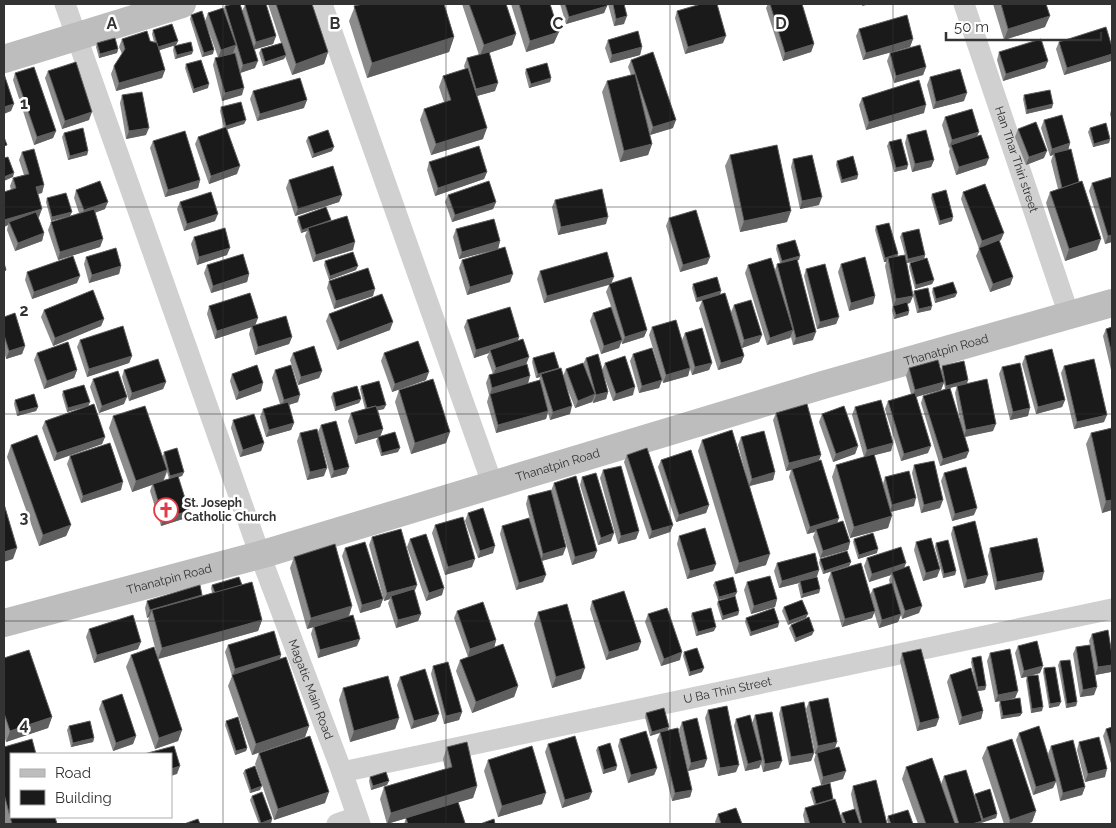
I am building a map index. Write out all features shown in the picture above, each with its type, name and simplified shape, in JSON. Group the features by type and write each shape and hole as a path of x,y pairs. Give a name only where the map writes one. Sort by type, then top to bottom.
{"main road":[{"path":"4,39 118,4"},
{"path":"4,59 70,19 182,4"},
{"name":"Thanatpin Road","path":"4,623 260,555 492,483 1112,303"}],"street":[{"path":"322,4 492,483"},
{"name":"Han Thar Thiri street","path":"964,4 1069,315"},
{"name":"Magatic Main Road","path":"70,19 260,555 342,772 358,820"},
{"name":"U Ba Thin Street","path":"342,772 604,714 1112,609"},
{"path":"337,824 358,820"}],"building":[{"path":"240,4 258,61 243,65 225,6"},
{"path":"266,4 276,36 256,42 245,5"},
{"path":"276,4 312,4 328,52 296,64"},
{"path":"363,4 444,4 454,37 372,63 354,6"},
{"path":"469,4 506,4 516,34 484,45"},
{"path":"519,4 550,4 559,32 530,41"},
{"path":"565,4 607,4 607,6 569,17"},
{"path":"613,4 624,4 627,16 616,19"},
{"path":"701,4 717,4 726,36 688,47 677,11"},
{"path":"770,4 802,4 814,44 785,53"},
{"path":"1001,4 1046,4 1050,16 1008,29"},
{"path":"223,8 236,45 221,50 208,13"},
{"path":"202,11 214,50 204,53 191,15"},
{"path":"907,15 913,39 866,53 859,29"},
{"path":"172,24 178,41 158,47 153,30"},
{"path":"1106,27 1112,47 1112,54 1067,68 1059,42"},
{"path":"147,31 150,41 157,43 165,70 119,83 114,66 125,49 122,39"},
{"path":"638,31 642,47 612,55 608,40"},
{"path":"115,38 118,49 100,54 97,43"},
{"path":"1041,39 1048,61 1006,74 999,52"},
{"path":"191,42 193,51 177,55 174,46"},
{"path":"282,43 286,55 265,62 261,49"},
{"path":"920,45 926,67 896,76 890,53"},
{"path":"489,52 498,83 476,89 467,58"},
{"path":"653,52 676,120 653,127 631,60"},
{"path":"235,53 244,88 225,93 215,58"},
{"path":"201,60 209,84 194,89 186,64"},
{"path":"76,62 92,112 65,121 48,71"},
{"path":"547,63 551,78 531,84 526,69"},
{"path":"34,67 56,131 37,137 15,73"},
{"path":"468,68 487,128 436,144 424,109 451,100 443,76"},
{"path":"960,69 967,93 936,102 930,77"},
{"path":"4,74 14,104 4,107"},
{"path":"635,74 652,144 624,151 607,81"},
{"path":"300,78 307,100 260,114 253,91"},
{"path":"919,80 926,105 869,122 862,98"},
{"path":"1050,90 1053,104 1027,110 1024,95"},
{"path":"142,92 149,128 129,131 122,95"},
{"path":"241,102 246,120 226,126 221,107"},
{"path":"972,109 979,132 952,140 945,117"},
{"path":"1062,115 1070,143 1052,149 1044,120"},
{"path":"1036,122 1047,151 1029,157 1018,129"},
{"path":"1106,123 1110,139 1094,144 1090,128"},
{"path":"226,127 240,166 211,176 198,137"},
{"path":"83,128 88,151 70,156 64,133"},
{"path":"328,130 334,147 314,154 308,137"},
{"path":"926,130 934,160 915,164 907,135"},
{"path":"185,131 200,180 168,190 153,141"},
{"path":"981,135 989,158 959,167 951,145"},
{"path":"901,139 908,165 896,168 889,142"},
{"path":"777,145 791,211 744,221 730,155"},
{"path":"479,146 487,172 438,188 429,162"},
{"path":"34,149 44,185 36,187 42,209 4,220 4,192 16,188 13,178 29,174 22,152"},
{"path":"1071,149 1079,182 1062,188 1054,153"},
{"path":"812,155 822,197 802,201 793,159"},
{"path":"853,156 858,175 842,180 837,161"},
{"path":"8,157 14,173 4,177 4,158"},
{"path":"333,166 342,195 298,209 289,180"},
{"path":"1112,177 1112,235 1108,236 1092,183"},
{"path":"100,181 108,202 84,210 76,190"},
{"path":"489,181 496,202 455,215 448,195"},
{"path":"1082,181 1101,239 1069,249 1050,192"},
{"path":"985,184 1004,233 982,241 963,192"},
{"path":"602,189 608,217 561,227 555,200"},
{"path":"946,190 953,217 940,221 932,194"},
{"path":"211,192 218,214 187,224 180,202"},
{"path":"66,193 72,212 52,217 47,198"},
{"path":"326,207 331,220 302,230 298,217"},
{"path":"94,209 103,239 60,252 51,222"},
{"path":"696,210 710,257 683,265 669,218"},
{"path":"36,212 44,233 18,243 9,222"},
{"path":"347,216 355,242 316,255 308,228"},
{"path":"494,219 500,241 462,252 456,229"},
{"path":"889,223 898,254 885,258 876,226"},
{"path":"225,228 230,248 199,257 194,237"},
{"path":"919,229 925,255 908,259 902,233"},
{"path":"795,240 800,256 782,261 777,245"},
{"path":"999,240 1013,277 993,284 979,248"},
{"path":"505,247 513,274 470,287 462,260"},
{"path":"116,248 121,266 92,275 86,257"},
{"path":"353,252 358,266 330,276 325,261"},
{"path":"607,252 614,277 547,296 540,271"},
{"path":"243,254 249,274 213,286 207,265"},
{"path":"905,255 913,296 896,299 888,258"},
{"path":"73,256 80,276 34,292 27,272"},
{"path":"865,257 875,296 851,303 841,264"},
{"path":"771,258 793,330 770,338 748,265"},
{"path":"927,258 934,280 916,285 910,263"},
{"path":"797,259 816,332 796,338 777,264"},
{"path":"825,264 839,317 820,322 806,269"},
{"path":"368,268 375,289 336,301 329,281"},
{"path":"631,277 647,330 625,337 609,284"},
{"path":"717,277 721,291 697,298 693,284"},
{"path":"953,282 957,293 936,299 933,288"},
{"path":"928,288 932,306 919,309 914,291"},
{"path":"93,290 104,319 55,338 44,310"},
{"path":"250,293 258,318 217,331 209,306"},
{"path":"725,293 744,356 721,363 702,300"},
{"path":"382,294 393,322 340,342 329,314"},
{"path":"751,300 762,335 744,340 734,305"},
{"path":"907,302 909,311 896,315 893,306"},
{"path":"510,307 519,337 476,350 467,320"},
{"path":"611,307 622,340 604,346 593,313"},
{"path":"15,313 25,346 9,351 4,335 4,317"},
{"path":"286,316 292,337 258,347 252,326"},
{"path":"676,320 690,368 666,375 652,327"},
{"path":"123,326 132,356 89,369 80,340"},
{"path":"1112,327 1112,355 1106,329"},
{"path":"702,328 712,363 695,367 685,333"},
{"path":"523,339 529,357 496,368 490,350"},
{"path":"418,341 429,372 395,384 384,353"},
{"path":"68,342 77,370 47,381 37,353"},
{"path":"314,346 322,371 301,377 293,353"},
{"path":"652,348 662,380 642,386 633,354"},
{"path":"1052,349 1065,400 1038,407 1025,356"},
{"path":"554,352 559,368 538,374 533,358"},
{"path":"598,354 608,392 596,395 586,358"},
{"path":"625,356 635,387 616,394 605,363"},
{"path":"158,359 166,382 132,393 124,370"},
{"path":"1094,359 1107,415 1077,422 1064,366"},
{"path":"938,360 944,382 915,390 909,368"},
{"path":"964,361 968,380 946,386 942,366"},
{"path":"583,363 595,394 578,401 566,369"},
{"path":"1020,363 1030,408 1013,412 1002,367"},
{"path":"527,364 530,376 492,388 489,375"},
{"path":"257,365 263,383 239,392 232,374"},
{"path":"291,365 300,395 284,400 275,370"},
{"path":"561,368 572,406 553,412 541,374"},
{"path":"118,371 127,397 102,406 93,379"},
{"path":"433,379 450,432 415,443 399,390"},
{"path":"987,379 996,424 966,430 957,386"},
{"path":"540,380 548,411 498,425 490,394"},
{"path":"379,381 386,405 367,408 361,386"},
{"path":"84,385 90,402 68,408 63,391"},
{"path":"357,386 361,399 336,407 333,393"},
{"path":"950,388 969,451 943,459 923,396"},
{"path":"915,393 931,446 904,454 888,401"},
{"path":"34,394 38,407 19,412 15,400"},
{"path":"881,400 893,443 867,450 855,407"},
{"path":"288,402 294,423 269,430 263,409"},
{"path":"94,404 105,437 57,453 45,421"},
{"path":"807,404 821,455 789,463 776,413"},
{"path":"145,406 167,470 136,481 113,416"},
{"path":"376,406 383,429 358,436 351,413"},
{"path":"844,406 858,446 836,454 822,414"},
{"path":"254,414 264,443 243,450 233,420"},
{"path":"336,421 349,467 334,471 321,425"},
{"path":"1112,428 1112,500 1106,501 1091,433"},
{"path":"317,429 327,468 310,472 300,433"},
{"path":"732,430 770,554 739,563 702,440"},
{"path":"764,431 775,472 752,479 741,437"},
{"path":"395,432 400,448 382,453 378,437"},
{"path":"37,435 71,525 43,535 11,445"},
{"path":"110,443 123,482 83,496 70,456"},
{"path":"177,448 184,472 170,476 164,452"},
{"path":"647,448 673,525 652,531 627,455"},
{"path":"691,450 709,505 679,515 661,460"},
{"path":"874,454 892,516 854,527 836,465"},
{"path":"821,460 839,518 810,527 792,469"},
{"path":"934,461 943,500 924,505 914,465"},
{"path":"621,466 639,531 621,536 603,470"},
{"path":"966,467 977,508 955,514 944,473"},
{"path":"909,471 916,498 892,505 885,477"},
{"path":"596,473 614,533 601,538 582,477"},
{"path":"178,476 189,511 163,518 153,484"},
{"path":"576,476 597,551 575,557 554,483"},
{"path":"551,490 566,547 543,554 528,496"},
{"path":"4,504 17,548 4,552"},
{"path":"483,508 495,546 480,551 468,513"},
{"path":"463,517 475,559 448,567 435,525"},
{"path":"529,518 546,575 519,583 502,526"},
{"path":"843,521 850,542 823,551 816,529"},
{"path":"975,521 988,575 967,580 953,527"},
{"path":"705,528 716,564 690,571 679,536"},
{"path":"401,529 417,585 387,593 372,537"},
{"path":"873,533 878,549 859,555 854,539"},
{"path":"426,534 444,588 429,593 410,539"},
{"path":"931,538 940,569 926,573 916,542"},
{"path":"1037,538 1044,572 997,582 990,548"},
{"path":"948,540 956,571 944,574 936,543"},
{"path":"365,542 383,599 362,605 345,548"},
{"path":"335,544 352,606 311,618 294,557"},
{"path":"901,547 906,563 872,574 867,558"},
{"path":"847,551 851,562 824,571 820,559"},
{"path":"815,553 819,570 782,581 777,563"},
{"path":"861,563 875,611 845,619 831,572"},
{"path":"909,566 922,606 905,611 892,572"},
{"path":"770,576 777,599 754,606 747,582"},
{"path":"239,577 242,585 215,593 212,585"},
{"path":"733,577 737,592 719,597 715,582"},
{"path":"817,577 820,589 803,594 800,581"},
{"path":"252,582 262,620 162,648 152,610"},
{"path":"892,583 901,614 882,620 873,589"},
{"path":"200,585 202,595 150,610 147,601"},
{"path":"414,589 421,614 398,620 391,596"},
{"path":"624,591 641,642 609,652 592,601"},
{"path":"735,596 739,611 723,616 718,601"},
{"path":"802,600 808,614 789,621 784,607"},
{"path":"483,602 496,640 470,649 457,611"},
{"path":"567,604 585,668 556,677 538,612"},
{"path":"667,608 682,652 664,659 648,614"},
{"path":"711,608 716,627 698,632 692,613"},
{"path":"774,608 779,623 751,632 746,618"},
{"path":"133,615 141,642 97,655 89,629"},
{"path":"353,615 360,639 320,650 314,627"},
{"path":"809,617 814,631 796,638 791,625"},
{"path":"1108,630 1112,665 1098,667 1092,634"},
{"path":"274,631 281,655 235,669 228,645"},
{"path":"1037,641 1043,666 1024,671 1018,646"},
{"path":"503,644 518,686 476,702 460,660"},
{"path":"1090,645 1097,687 1083,690 1076,647"},
{"path":"154,647 182,730 159,738 131,655"},
{"path":"697,648 704,668 690,672 684,652"},
{"path":"921,649 939,718 920,723 902,653"},
{"path":"1010,649 1018,691 998,695 990,653"},
{"path":"29,650 52,717 10,731 4,713 4,658"},
{"path":"981,656 986,686 978,687 972,658"},
{"path":"286,657 309,726 256,744 232,675"},
{"path":"1070,660 1077,702 1067,704 1060,661"},
{"path":"448,662 462,712 446,716 433,666"},
{"path":"1055,667 1061,702 1050,704 1044,668"},
{"path":"971,668 983,711 962,717 950,675"},
{"path":"425,669 439,714 414,721 400,677"},
{"path":"1038,675 1043,707 1032,709 1027,676"},
{"path":"388,676 399,718 354,731 343,688"},
{"path":"122,694 136,736 116,743 102,701"},
{"path":"828,698 837,742 818,746 809,702"},
{"path":"1020,698 1022,713 1003,716 1000,701"},
{"path":"804,702 814,753 791,757 781,707"},
{"path":"727,706 739,765 720,768 708,710"},
{"path":"664,708 669,727 652,732 646,713"},
{"path":"772,712 782,761 765,764 755,715"},
{"path":"750,715 762,760 748,764 736,719"},
{"path":"238,717 247,748 236,751 226,721"},
{"path":"697,718 707,759 691,763 682,722"},
{"path":"90,721 94,738 73,743 69,726"},
{"path":"1039,726 1056,781 1036,787 1019,733"},
{"path":"1112,727 1112,750 1106,729"},
{"path":"678,728 692,790 675,793 660,732"},
{"path":"646,731 657,768 631,775 620,739"},
{"path":"310,736 329,792 278,809 259,753"},
{"path":"575,736 592,792 565,800 548,744"},
{"path":"1099,737 1107,769 1088,774 1079,742"},
{"path":"32,739 36,753 10,753 10,816 4,794 4,747"},
{"path":"1012,739 1036,811 1010,820 987,747"},
{"path":"1073,740 1085,787 1063,793 1051,746"},
{"path":"467,742 477,786 391,813 384,787 452,767 447,747"},
{"path":"610,743 617,766 604,770 598,747"},
{"path":"174,746 180,766 172,769 172,753 148,753"},
{"path":"532,746 546,793 502,806 488,760"},
{"path":"839,747 846,771 823,777 817,753"},
{"path":"932,758 955,824 926,824 906,767"},
{"path":"255,766 262,786 251,790 245,770"},
{"path":"966,770 982,821 972,824 959,824 944,776"},
{"path":"386,772 389,781 373,786 370,777"},
{"path":"876,780 887,824 862,824 853,786"},
{"path":"830,783 833,799 816,804 812,788"},
{"path":"990,789 997,814 983,819 975,794"},
{"path":"262,792 272,819 261,823 252,796"},
{"path":"835,799 843,824 810,824 805,808"},
{"path":"458,802 465,823 408,824 406,818"},
{"path":"736,808 742,824 721,824 718,814"},
{"path":"855,809 860,824 846,824 842,813"},
{"path":"908,810 913,824 891,824 888,816"},
{"path":"10,818 55,818 57,824 12,824"},
{"path":"198,819 200,824 184,824"},
{"path":"494,819 495,824 480,824"}],"place":[{"name":"St. Joseph Catholic Church","path":"166,510"}]}
